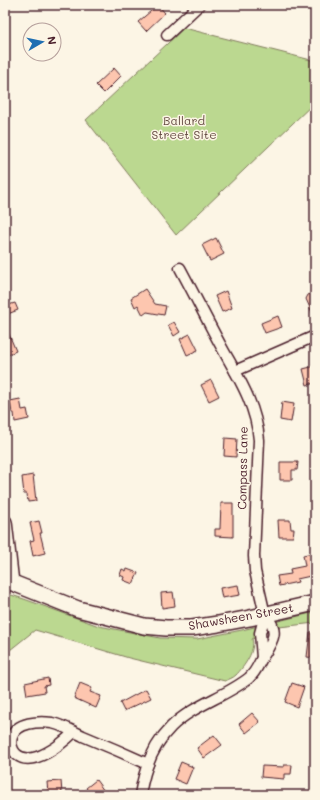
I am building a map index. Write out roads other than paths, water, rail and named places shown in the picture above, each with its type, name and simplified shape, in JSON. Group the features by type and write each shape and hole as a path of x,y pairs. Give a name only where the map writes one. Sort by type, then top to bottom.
{"main road":[{"name":"Shawsheen Street","path":"9,583 78,609 144,626 192,628 315,603"}],"street":[{"path":"167,34 199,5"},
{"name":"Compass Lane","path":"148,764 160,741 176,722 190,712 249,678 259,666 262,658 270,647 274,631 271,621 265,614 256,571 254,551 258,425 254,410 235,371 180,268"},
{"path":"235,371 315,336"},
{"path":"5,522 9,583"},
{"path":"74,732 60,746 30,759 20,757 12,746 11,739 19,728 25,725 47,722 54,724 74,732 148,764 140,795"}],"park label":[{"name":"Ballard Street Site","path":"184,128"}]}
